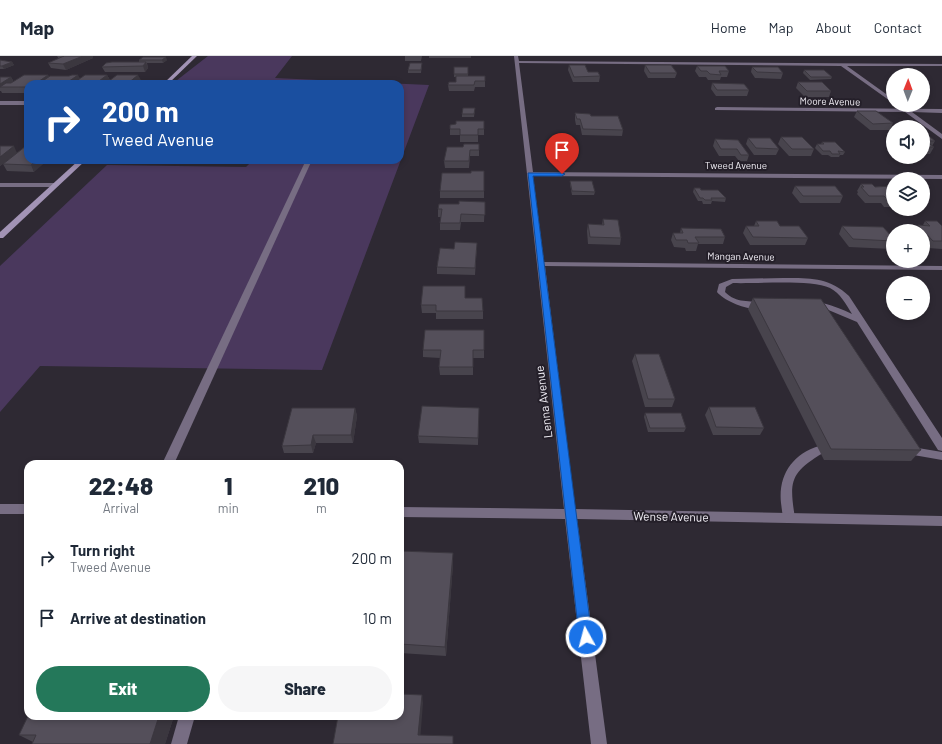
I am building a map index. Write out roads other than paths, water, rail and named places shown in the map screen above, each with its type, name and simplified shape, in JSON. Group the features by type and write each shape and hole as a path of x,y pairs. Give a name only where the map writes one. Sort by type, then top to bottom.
{"street":[{"path":"169,80 195,56"},
{"path":"517,59 942,65"},
{"name":"Lenna Avenue","path":"517,59 570,514 600,744"},
{"path":"842,64 886,96"},
{"path":"0,103 24,103"},
{"name":"Moore Avenue","path":"717,109 886,111"},
{"name":"Moore Avenue","path":"930,111 942,111"},
{"path":"908,112 942,138"},
{"path":"0,236 79,164"},
{"path":"170,460 307,164"},
{"name":"Tweed Avenue","path":"530,174 942,177"},
{"path":"0,184 56,185"},
{"name":"Mangan Avenue","path":"540,264 942,268"},
{"path":"773,305 745,305 732,302 721,292 722,286 732,282 818,282 832,286 846,298 942,447"},
{"path":"806,305 828,307 859,320"},
{"path":"788,518 785,495 788,476 801,461 819,450"},
{"path":"904,450 942,456"},
{"path":"1,511 24,509"},
{"name":"Wense Avenue","path":"404,512 942,521"},
{"path":"179,744 186,720"}]}
